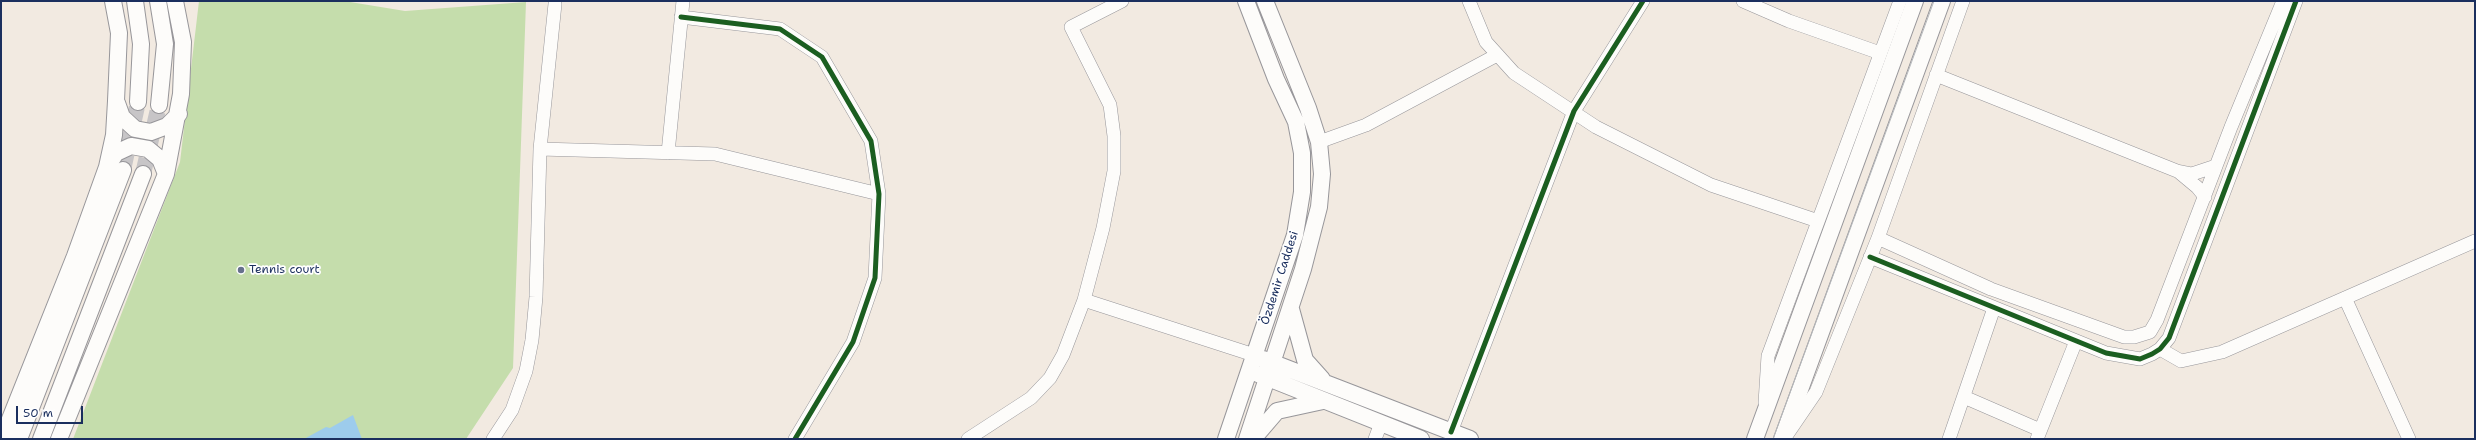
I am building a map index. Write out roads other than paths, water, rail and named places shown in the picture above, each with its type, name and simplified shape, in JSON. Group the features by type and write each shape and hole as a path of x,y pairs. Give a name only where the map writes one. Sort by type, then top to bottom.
{"main road":[{"path":"2,439 75,256 107,166 114,135 119,33 113,1"},
{"path":"134,1 141,44 138,102"},
{"path":"158,1 165,44 159,105"},
{"path":"58,439 166,174 179,114 183,42 175,1"},
{"name":"Özdemir Caddesi","path":"1226,439 1295,235 1302,192 1302,153 1296,122 1276,79 1246,1"},
{"name":"Özdemir Caddesi","path":"1247,439 1291,309 1318,208 1322,174 1319,142 1308,108 1264,1"},
{"path":"1754,439 1915,1"},
{"path":"1783,439 1942,1"},
{"path":"116,101 122,117 134,129 151,132 159,130 167,126 179,114"},
{"path":"107,166 116,153 132,146 148,148 160,159 166,174"},
{"path":"19,439 123,170"},
{"path":"41,439 143,174"},
{"path":"1291,309 1305,360 1324,381"},
{"path":"1254,355 1470,439"},
{"path":"1249,371 1421,439"},
{"path":"1252,439 1277,411 1324,401"}],"street":[{"path":"668,153 683,1"},
{"path":"968,439 1031,398 1050,378 1063,355 1084,300 1103,228 1114,171 1114,136 1110,105 1071,27 1122,1"},
{"path":"1469,1 1486,42 1514,73 1574,111 1596,127 1711,185 1818,221"},
{"path":"1451,432 1574,111 1643,1"},
{"path":"1743,1 1789,21 1880,53"},
{"path":"1764,412 1768,356 1900,1"},
{"path":"1783,439 1816,392 1878,238 1963,1"},
{"path":"1878,238 1991,289 2124,337 2134,338 2150,332 2157,320 2216,166 2283,1"},
{"path":"1870,257 2076,341 2126,358 2140,360 2160,349 2169,338 2296,1"},
{"path":"493,439 512,410 526,371 532,340 536,297 540,149 555,4"},
{"path":"681,17 780,29 822,57 872,141 879,194 875,278 853,342 795,439"},
{"path":"1319,142 1366,125 1497,55"},
{"path":"1936,75 2177,171 2192,174 2216,166"},
{"path":"540,149 714,154 879,194"},
{"path":"2177,171 2197,187 2205,197"},
{"path":"2160,349 2181,361 2222,352 2475,241"},
{"path":"1886,263 1894,245"},
{"path":"2345,298 2409,439"},
{"path":"1084,300 1254,355"},
{"path":"1949,439 1994,308"},
{"path":"1964,397 2039,435 2076,341"},
{"path":"1375,439 1381,423"}],"water":[{"path":"353,415 362,439 304,439 326,427 330,428"}],"tunnel":[{"path":"123,170 138,102"},
{"path":"143,174 159,105"}],"tram line":[{"path":"1773,439 1934,1"}],"place":[{"name":"Tennis court","path":"241,270"}]}
